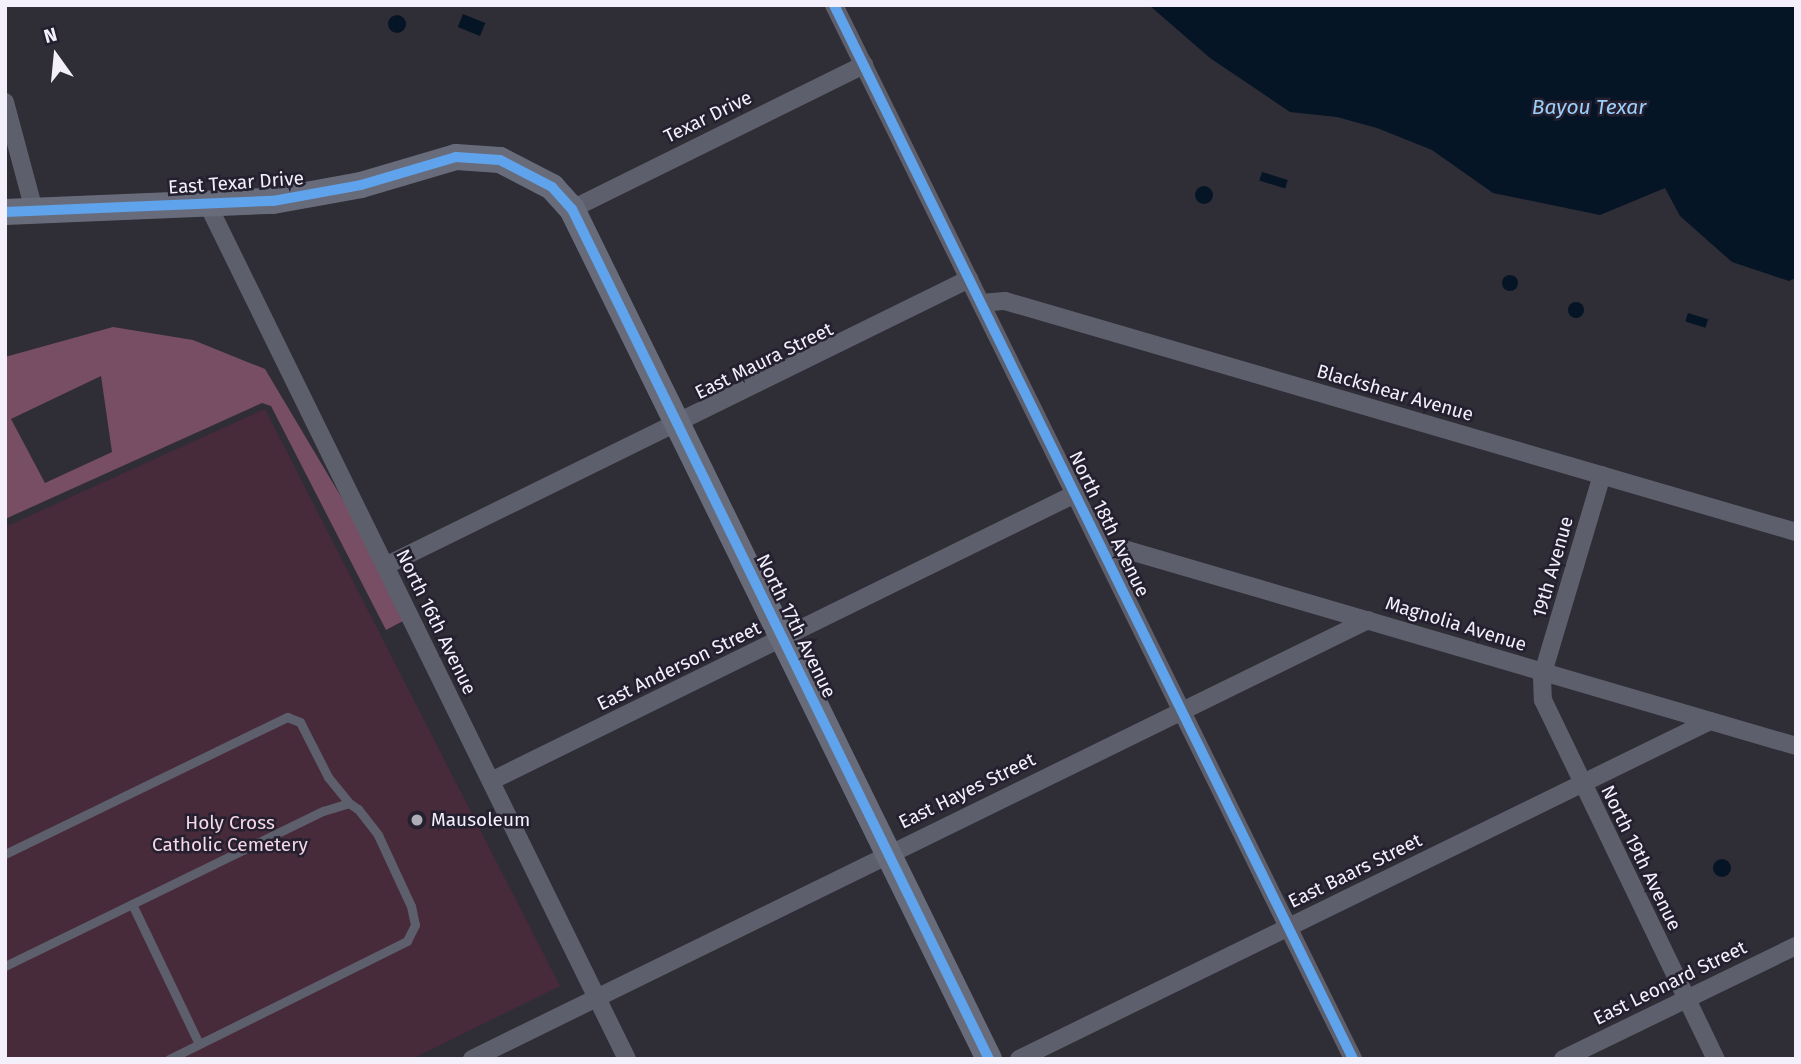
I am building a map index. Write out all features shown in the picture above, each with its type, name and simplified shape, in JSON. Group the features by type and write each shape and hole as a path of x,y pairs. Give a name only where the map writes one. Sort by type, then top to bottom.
{"street":[{"name":"North 18th Avenue","path":"834,5 1353,1059"},
{"name":"Texar Drive","path":"572,209 864,65"},
{"path":"5,102 34,210"},
{"name":"East Texar Drive","path":"5,212 208,205 317,195 438,160 478,157 534,174 572,209"},
{"name":"North 16th Avenue","path":"208,205 626,1059"},
{"name":"North 17th Avenue","path":"572,209 989,1059"},
{"name":"East Maura Street","path":"385,566 969,279"},
{"name":"Blackshear Avenue","path":"981,303 1005,301 1796,532"},
{"name":"19th Avenue","path":"1544,672 1602,475"},
{"name":"East Anderson Street","path":"491,781 1075,494"},
{"name":"Magnolia Avenue","path":"1104,553 1127,551 1796,746"},
{"name":"East Hayes Street","path":"472,1059 1368,620"},
{"name":"North 19th Avenue","path":"1544,672 1543,699 1581,783 1716,1059"},
{"name":"East Baars Street","path":"1019,1059 1710,721"},
{"name":"East Leonard Street","path":"1563,1059 1796,946"}],"lane":[{"path":"5,855 287,718 300,722 328,776 349,803 370,820 378,835 411,906 412,934 400,947 169,1059"},
{"path":"5,966 323,811 349,803"},
{"path":"132,904 199,1044"}],"green space":[{"name":"Holy Cross Catholic Cemetery","path":"265,409 560,986 412,1059 5,1059 5,527"}],"shaded area":[{"path":"113,327 193,340 265,369 349,510 403,621 386,630 271,406 262,403 5,519 5,357","holes":["101,376 112,452 45,483 11,419"]}],"water":[{"name":"Bayou Texar","path":"1149,5 1796,5 1796,278 1789,281 1732,262 1680,216 1665,188 1600,215 1493,193 1432,150 1377,128 1337,117 1290,112 1210,58"},
{"path":"463,14 485,23 480,36 458,27"},
{"path":"397,15 403,18 406,24 403,30 397,33 391,30 388,24 391,18"},
{"path":"1262,172 1288,180 1285,189 1259,181"},
{"path":"1204,186 1210,189 1213,195 1210,201 1204,204 1198,201 1195,195 1198,189"},
{"path":"1507,275 1513,275 1518,283 1516,289 1507,291 1502,286 1502,280"},
{"path":"1576,302 1582,304 1582,316 1576,318 1570,316 1568,310 1570,304"},
{"path":"1688,313 1708,319 1705,328 1685,322"},
{"path":"1722,859 1728,862 1731,868 1728,874 1722,877 1716,874 1713,868 1716,862"}],"cycle path":[{"path":"834,5 1353,1059"},
{"path":"5,212 273,201 361,185 456,157 500,160 552,187 572,209 989,1059"}],"place":[{"name":"Mausoleum","path":"417,820"}]}
